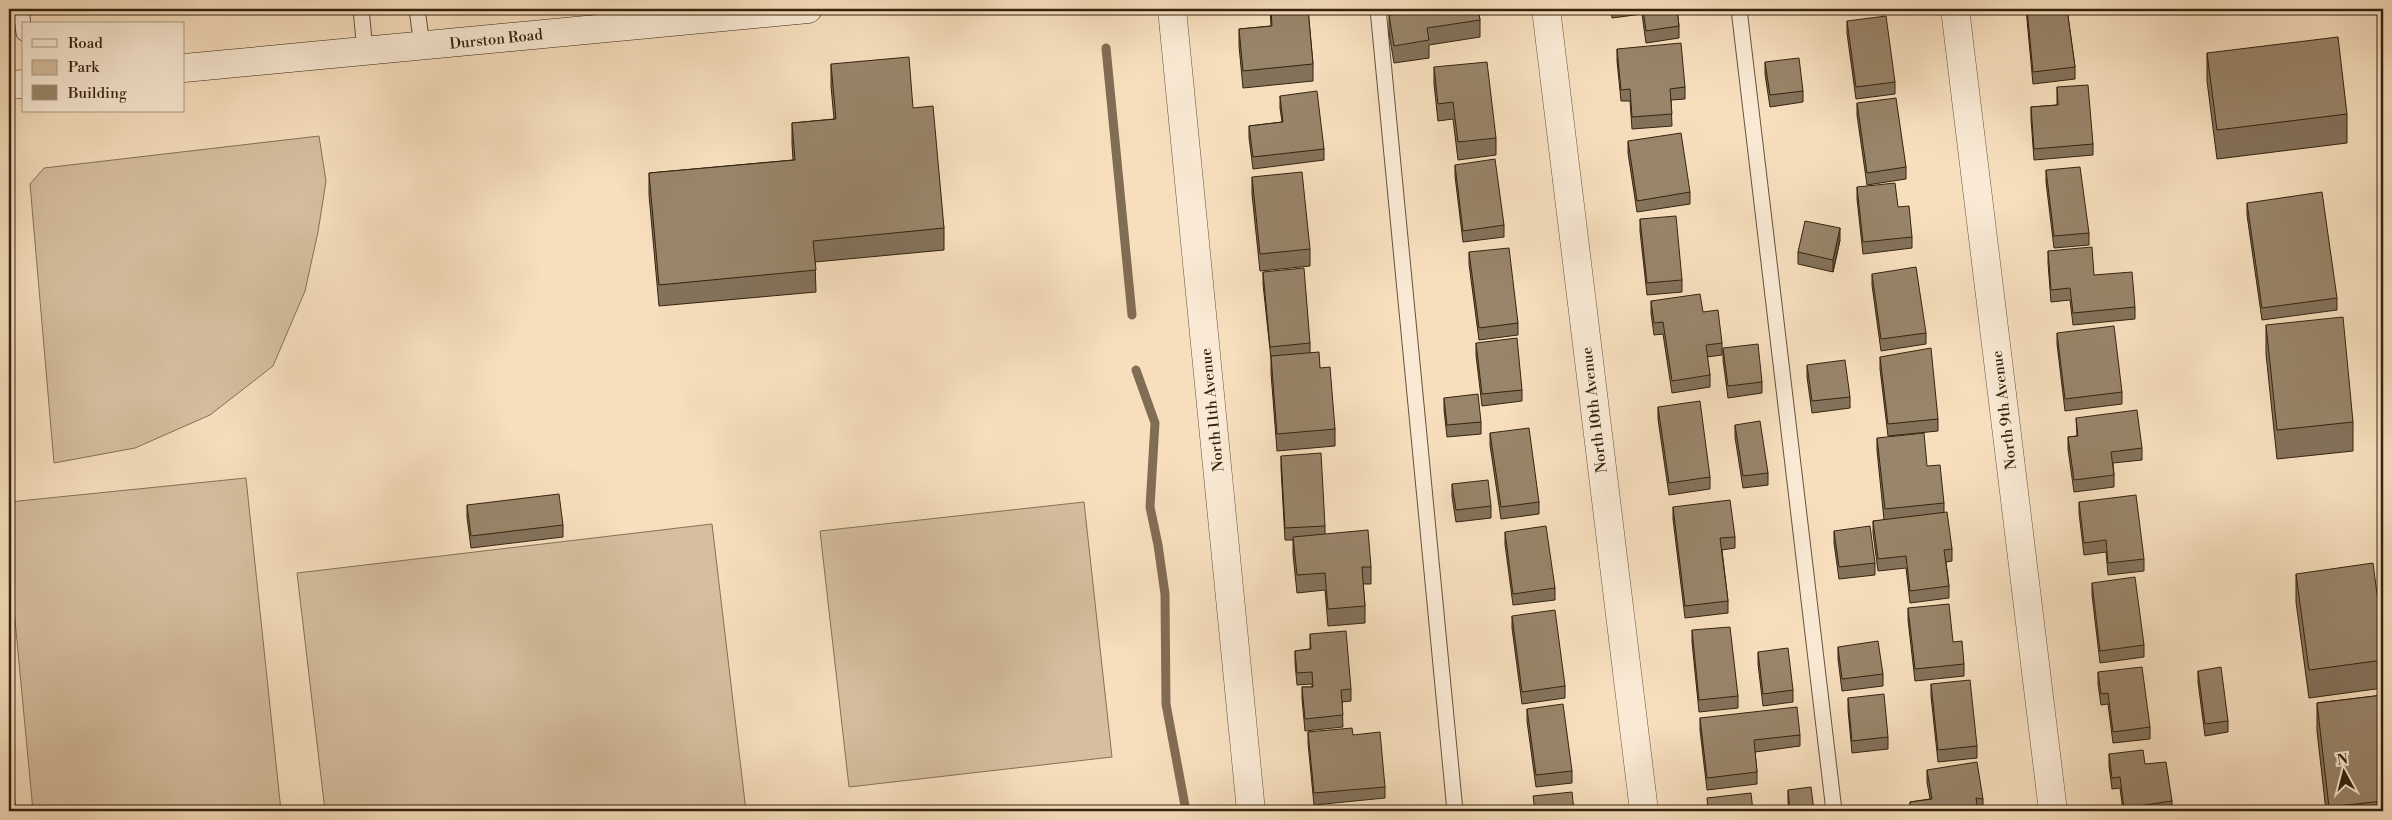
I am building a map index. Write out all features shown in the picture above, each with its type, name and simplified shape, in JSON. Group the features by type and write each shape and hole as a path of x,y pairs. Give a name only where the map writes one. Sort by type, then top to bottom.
{"street":[{"name":"Durston Road","path":"185,68 808,9"},
{"name":"North 11th Avenue","path":"1172,9 1251,811"},
{"name":"North 10th Avenue","path":"1546,9 1644,811"},
{"name":"North 9th Avenue","path":"1956,9 2053,811"},
{"path":"9,85 22,84"}],"lane":[{"path":"21,9 23,22"},
{"path":"361,9 365,51"},
{"path":"417,9 422,46"},
{"path":"1378,9 1455,811"},
{"path":"1739,9 1834,811"}],"green space":[{"path":"319,136 326,181 318,232 305,291 273,366 210,415 135,448 54,463 30,184 44,168"},
{"path":"246,478 281,811 33,811 9,556 9,502"},
{"path":"1084,502 1112,757 849,787 820,531"},
{"path":"712,524 746,811 325,811 297,573"},
{"path":"9,742 16,811 9,811"}],"building":[{"path":"1271,9 1308,9 1313,64 1243,71 1239,29 1272,26"},
{"path":"1401,9 1478,9 1480,20 1427,28 1429,40 1394,46 1389,15 1402,14"},
{"path":"1643,9 1677,9 1679,26 1646,31"},
{"path":"2027,9 2067,9 2075,67 2033,72"},
{"path":"1886,16 1895,82 1856,87 1847,21"},
{"path":"2338,37 2347,114 2217,130 2207,53"},
{"path":"1681,43 1685,87 1670,89 1672,114 1632,117 1630,89 1621,90 1617,49"},
{"path":"909,57 913,108 933,106 944,228 813,241 816,270 659,285 649,173 795,160 792,123 836,119 831,64"},
{"path":"1799,58 1803,91 1770,95 1765,62"},
{"path":"1487,62 1496,138 1458,142 1453,102 1438,104 1434,67"},
{"path":"2088,85 2093,144 2034,149 2031,107 2058,105 2057,87"},
{"path":"1317,91 1324,149 1253,157 1249,126 1283,122 1280,96"},
{"path":"1896,98 1906,167 1867,173 1857,103"},
{"path":"1681,133 1690,192 1637,201 1628,141"},
{"path":"1495,159 1504,225 1463,231 1455,165"},
{"path":"2080,167 2089,233 2054,236 2046,170"},
{"path":"1302,172 1310,249 1260,254 1252,177"},
{"path":"1895,183 1898,207 1909,206 1912,237 1863,242 1857,187"},
{"path":"2322,192 2337,298 2262,308 2247,203"},
{"path":"1676,216 1682,280 1647,283 1640,219"},
{"path":"1805,221 1840,228 1833,260 1798,252"},
{"path":"2092,247 2094,275 2132,272 2135,307 2073,313 2070,288 2051,290 2048,251"},
{"path":"1509,248 1518,323 1479,328 1469,252"},
{"path":"1916,267 1926,333 1881,339 1872,274"},
{"path":"1304,268 1310,343 1270,347 1263,272"},
{"path":"1700,294 1703,312 1718,310 1722,343 1706,345 1710,375 1672,381 1663,322 1654,323 1651,301"},
{"path":"2343,317 2353,422 2277,430 2266,325"},
{"path":"2114,326 2122,392 2065,399 2057,333"},
{"path":"1517,338 1522,390 1482,394 1476,343"},
{"path":"1758,344 1762,382 1728,386 1723,348"},
{"path":"1931,348 1938,419 1888,424 1880,357"},
{"path":"1319,352 1320,368 1330,367 1335,429 1277,434 1271,356"},
{"path":"1845,360 1850,397 1812,401 1807,365"},
{"path":"1478,394 1481,422 1447,425 1444,398"},
{"path":"1700,401 1710,477 1669,483 1658,407"},
{"path":"2137,410 2142,448 2111,452 2114,475 2074,480 2068,437 2078,436 2076,418"},
{"path":"1760,421 1768,473 1743,476 1735,425"},
{"path":"1529,428 1539,502 1501,507 1490,433"},
{"path":"1924,433 1927,466 1940,465 1944,503 1885,509 1877,438"},
{"path":"1321,453 1325,526 1285,528 1281,456"},
{"path":"1488,480 1491,506 1456,510 1452,484"},
{"path":"559,494 563,525 471,536 467,505"},
{"path":"2136,495 2144,559 2108,563 2106,540 2084,543 2079,502"},
{"path":"1730,500 1735,537 1720,538 1728,601 1685,606 1673,507"},
{"path":"1947,512 1952,549 1944,550 1949,586 1910,591 1906,556 1878,559 1873,521"},
{"path":"1546,526 1555,588 1513,594 1505,532"},
{"path":"1870,526 1875,563 1839,567 1834,531"},
{"path":"1368,530 1371,567 1362,567 1365,606 1328,609 1325,573 1297,575 1293,537"},
{"path":"2373,563 2383,640 2383,660 2309,670 2296,574"},
{"path":"2135,577 2144,645 2100,651 2092,583"},
{"path":"1949,604 1953,642 1962,641 1964,664 1915,669 1908,608"},
{"path":"1555,610 1565,686 1522,692 1512,616"},
{"path":"1730,627 1738,696 1699,700 1692,630"},
{"path":"1346,631 1351,689 1341,690 1343,715 1305,719 1302,687 1313,687 1312,672 1297,673 1295,651 1311,649 1310,634"},
{"path":"1878,641 1883,674 1842,679 1838,647"},
{"path":"1788,648 1793,690 1763,694 1758,652"},
{"path":"2142,667 2150,727 2113,732 2108,693 2101,694 2098,672"},
{"path":"2221,667 2228,721 2205,724 2198,671"},
{"path":"1970,680 1977,746 1938,750 1931,684"},
{"path":"1884,694 1888,737 1852,741 1848,698"},
{"path":"2383,695 2383,801 2329,807 2317,703"},
{"path":"1563,704 1572,771 1536,775 1527,709"},
{"path":"1797,707 1800,735 1754,740 1757,772 1707,778 1700,718"},
{"path":"1352,728 1353,735 1380,732 1385,787 1314,793 1308,732"},
{"path":"2143,750 2145,764 2166,762 2172,801 2124,808 2120,777 2112,778 2109,754"},
{"path":"1977,762 1983,799 1976,798 1978,811 1911,811 1910,802 1932,799 1927,770"},
{"path":"1811,787 1814,811 1790,811 1788,790"},
{"path":"1572,792 1574,811 1535,811 1533,796"},
{"path":"1751,793 1753,811 1708,811 1707,798"}],"waterway":[{"path":"1106,48 1132,315"},
{"path":"1136,370 1155,423 1150,507 1165,594 1166,704 1186,811"}]}
